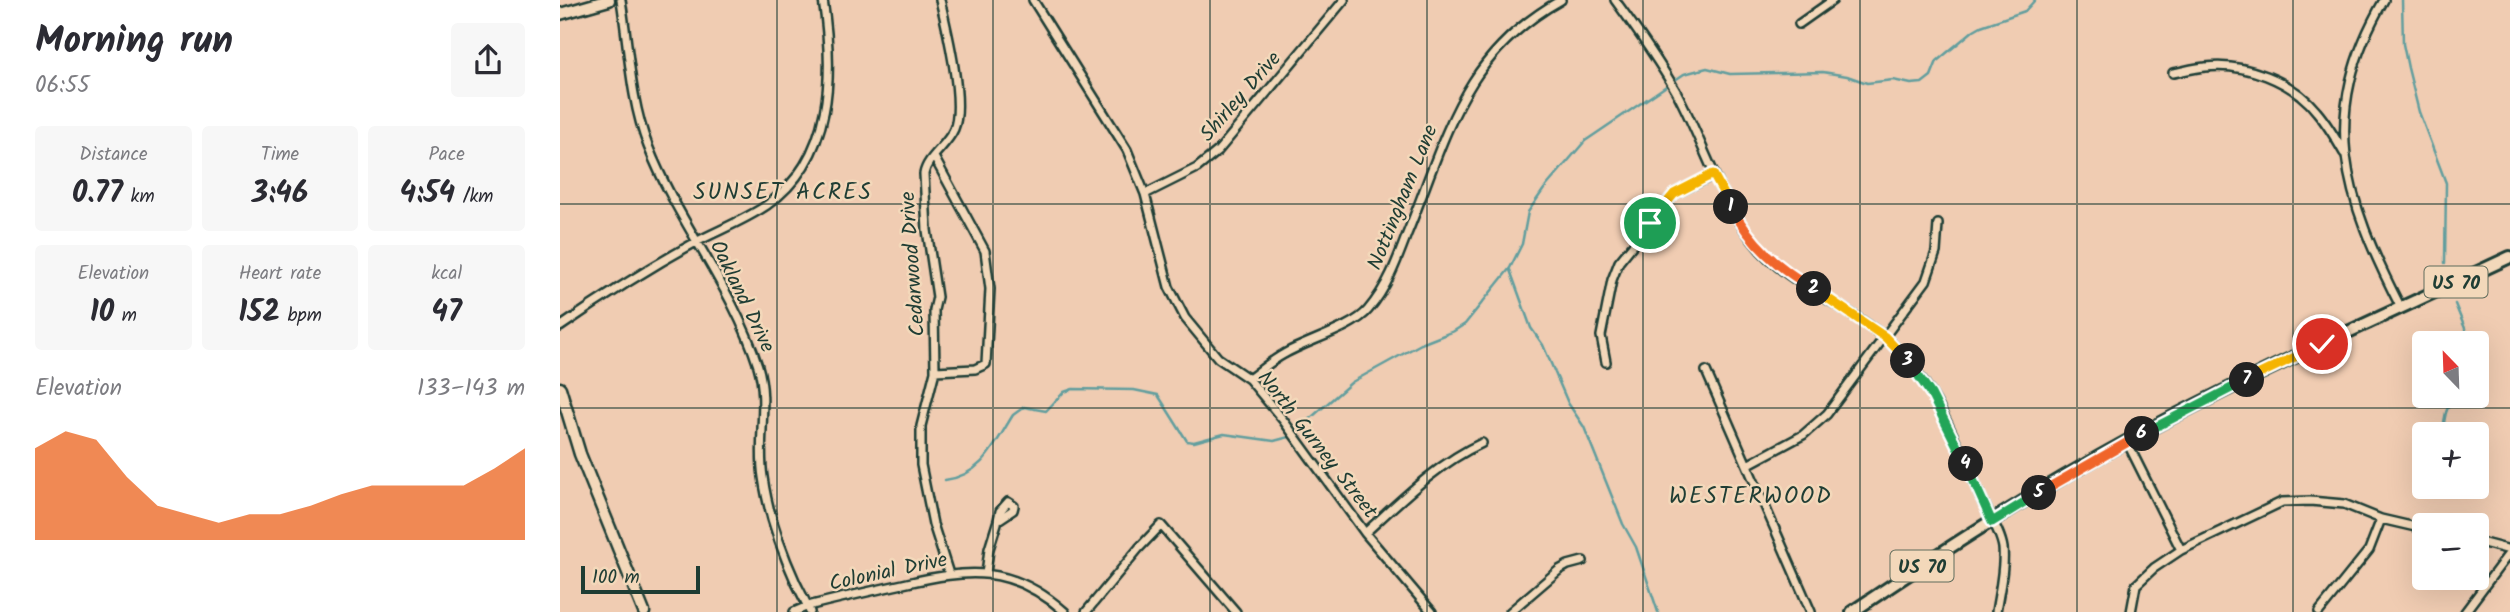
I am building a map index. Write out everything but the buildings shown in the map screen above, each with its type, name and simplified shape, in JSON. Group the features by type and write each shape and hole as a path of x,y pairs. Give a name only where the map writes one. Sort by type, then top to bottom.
{"main road":[{"name":"US 70","path":"1852,612 1992,522 2127,442 2254,376 2510,257"}],"street":[{"path":"560,13 609,0"},
{"name":"Oakland Drive","path":"621,0 634,97 648,146 747,337 759,372 764,406 762,465 770,511 796,583 809,609"},
{"path":"560,327 627,281 768,205 796,176 815,143 828,98 830,63 823,0"},
{"name":"Cedarwood Drive","path":"940,0 958,100 957,121 953,133 926,166 924,182 936,297 934,371 922,426 921,465 933,524 949,574"},
{"name":"North Gurney Street","path":"1033,0 1127,150 1145,194 1163,269 1185,318 1218,358 1249,379 1283,420 1365,533 1432,612"},
{"name":"Shirley Drive","path":"1145,194 1197,168 1219,151 1345,0"},
{"name":"Nottingham Lane","path":"1249,379 1284,354 1367,312 1391,275 1446,135 1461,100 1477,74 1496,49 1516,30 1561,0"},
{"path":"1615,0 1677,94 1713,174 1739,223 1755,244 1772,261 1885,337 1908,361 1931,394 1963,457 2003,547 1997,612"},
{"path":"1799,24 1833,0"},
{"path":"2384,0 2369,28 2352,71 2346,95 2344,154 2361,223 2401,308"},
{"path":"2173,73 2207,66 2239,68 2280,81 2301,95 2316,110 2344,154"},
{"path":"934,157 985,251 990,289 986,364 975,369 934,371"},
{"path":"1606,362 1601,336 1612,280 1619,262 1674,194 1713,174"},
{"path":"1749,464 1803,435 1827,414 1926,281 1936,252 1938,224"},
{"path":"1706,371 1749,464 1811,612"},
{"path":"560,388 580,454 644,612"},
{"path":"2127,442 2181,550"},
{"path":"1365,533 1463,452 1482,443"},
{"path":"2131,612 2136,585 2142,577 2181,550 2282,502 2293,500 2344,504 2381,519 2412,526"},
{"path":"2319,612 2369,550 2381,519"},
{"path":"986,574 989,549 998,520"},
{"path":"1086,612 1156,528 1162,525 1236,612"},
{"path":"2465,612 2510,551 2489,545"},
{"path":"1510,612 1559,570 1583,561"},
{"name":"Colonial Drive","path":"794,612 949,574 986,574 1026,586 1065,612"}],"waterway":[{"path":"945,480 958,477 978,465 1013,415 1024,407 1046,411 1064,392 1073,389 1134,390 1158,395 1187,441 1194,442 1224,434 1274,441 1289,437 1352,382 1421,344 1465,324 1510,268 1522,244 1528,212 1585,141 1684,74 1707,68 1730,74 1823,72 1867,83 1893,80 1911,84 1922,83 1931,76 1937,61 1974,30 2025,11 2035,0"},
{"path":"2402,0 2403,44 2408,68 2419,112 2446,183 2445,263"},
{"path":"1510,270 1531,328 1543,345 1568,403 1584,427 1623,524 1636,547 1658,612"},
{"path":"2455,304 2466,331"},
{"path":"2444,422 2448,408"}],"district":[{"name":"SUNSET ACRES","path":"783,191"},
{"name":"WESTERWOOD","path":"1751,495"}],"route":[{"path":"1650,223 1674,194 1713,174 1739,223 1772,261 1885,337 1908,361 1931,394 1992,522 2163,422 2322,344"}]}
